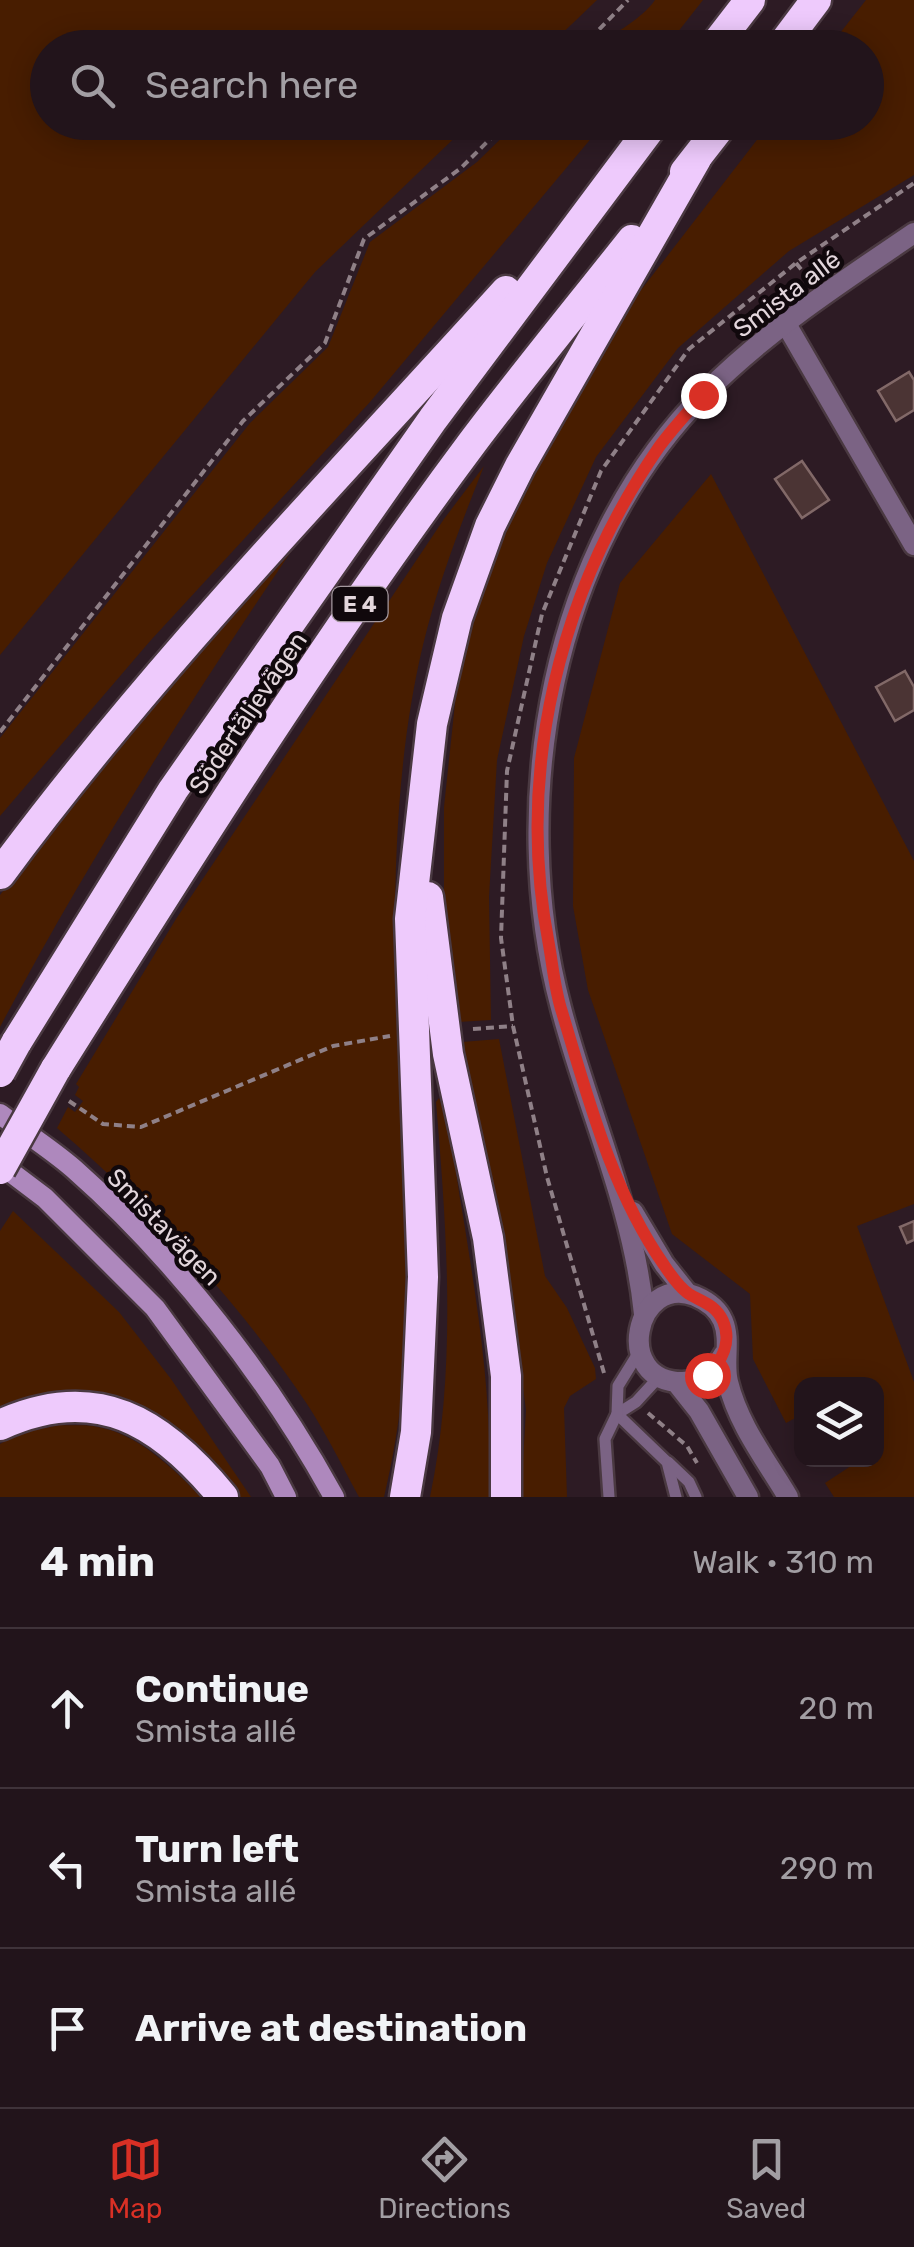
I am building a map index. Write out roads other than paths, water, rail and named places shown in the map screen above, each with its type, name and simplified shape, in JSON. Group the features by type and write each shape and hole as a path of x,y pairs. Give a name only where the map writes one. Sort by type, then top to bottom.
{"highway":[{"path":"727,30 750,0"},
{"path":"794,30 816,0"},
{"name":"Södertäljevägen","path":"0,1072 173,790 433,418 640,140"},
{"name":"Södertäljevägen","path":"0,1166 57,1082 210,822 472,443 710,140"},
{"path":"405,1497 416,1432 423,1277 410,920 432,724 456,618 490,526 520,466 696,158"},
{"path":"0,874 48,810 170,665 622,164"},
{"path":"421,814 430,922 448,1054 488,1238 506,1376 506,1497"},
{"path":"0,1425 32,1410 64,1406 98,1408 166,1436 224,1497"}],"main road":[{"name":"Smistavägen","path":"0,1114 73,1168 194,1290 309,1450 334,1497"},
{"path":"0,1166 45,1198 155,1308 270,1466 286,1497"}],"street":[{"name":"Smista allé","path":"639,1352 637,1336 644,1314 622,1192 560,1008 541,905 536,827 540,752 558,662 579,600 621,508 660,445 703,395 786,324 914,233"},
{"path":"786,324 914,546"},
{"name":"Smista allé","path":"622,1192 664,1264 687,1293 704,1300 724,1323 724,1354 735,1410 788,1497"},
{"path":"644,1314 670,1295 687,1293"},
{"path":"639,1352 647,1366 700,1411 748,1497"},
{"path":"667,1380 691,1382 707,1375 724,1354"}],"lane":[{"path":"609,1497 605,1439 617,1414 618,1386 639,1352"},
{"path":"617,1414 667,1380"},
{"path":"617,1414 689,1482 696,1497"},
{"path":"668,1462 676,1497"}]}
